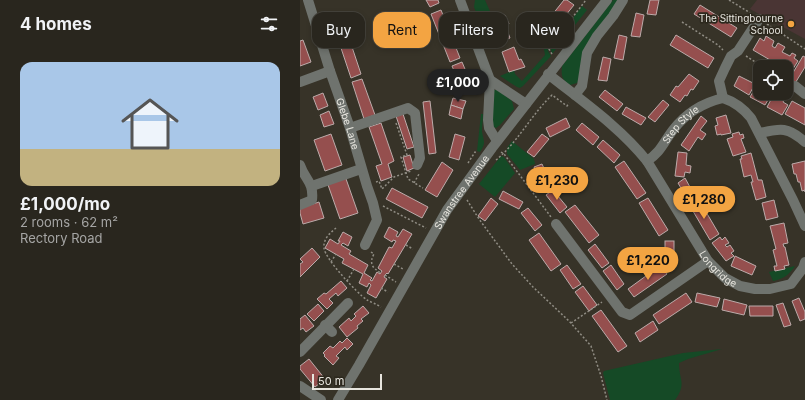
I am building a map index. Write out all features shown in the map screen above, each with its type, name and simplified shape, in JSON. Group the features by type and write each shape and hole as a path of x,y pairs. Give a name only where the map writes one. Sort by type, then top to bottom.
{"street":[{"name":"Glebe Lane","path":"308,0 330,71 350,128 361,168 374,203 377,220 365,245"},
{"path":"460,0 490,80 488,120 489,128 495,144"},
{"name":"Swanstree Avenue","path":"338,400 447,210 548,74 607,0"},
{"path":"575,95 582,86 587,53 597,36 613,16 623,0"},
{"path":"759,19 734,54 719,81 723,98 734,102 745,110 760,133 805,226"},
{"path":"300,82 330,71"},
{"name":"Longridge","path":"548,74 636,147 647,161 708,262 725,278 740,286 770,289 791,284 803,268 805,262"},
{"path":"490,80 526,104"},
{"path":"794,86 805,94"},
{"name":"Step Style","path":"647,161 657,155 674,129 689,112 712,101 723,98"},
{"path":"350,128 408,108 415,113 420,158 418,165"},
{"path":"760,133 776,129 785,129 805,142"},
{"path":"300,165 303,173 312,186 312,200 300,205"},
{"path":"312,186 361,168"},
{"path":"556,224 622,312 630,315 708,262"},
{"path":"300,352 329,328 348,303"},
{"path":"300,386 321,400"}],"path":[{"path":"553,56 549,49 551,45 586,0"},
{"path":"583,4 586,7"},
{"path":"682,22 718,45 753,63"},
{"path":"496,160 504,154 521,134 541,105 552,95 567,106 575,95"},
{"path":"393,113 407,155 401,157 408,179 423,188"},
{"path":"495,144 556,224"},
{"path":"367,186 379,181 382,189 394,177 414,170 418,165"},
{"path":"461,192 512,264 533,287 550,301 591,346 607,400"},
{"path":"374,203 389,208 435,232"},
{"path":"336,228 326,237 324,247 327,257 367,300 386,309"},
{"path":"365,245 363,248 374,254 371,259 371,265 375,270 381,273"},
{"path":"406,245 419,252"},
{"path":"331,262 336,254"},
{"path":"394,264 407,272"},
{"path":"348,280 354,269"},
{"path":"385,275 400,284"},
{"path":"381,288 394,295"},
{"path":"571,324 610,297"}],"shaded area":[{"name":"The Sittingbourne School","path":"757,0 805,0 805,39 750,9"}],"green space":[{"path":"475,0 485,0 490,12 476,12 474,7"},
{"path":"613,0 618,0 577,83 570,85 563,77 562,66"},
{"path":"582,6 587,10 574,26 574,17"},
{"path":"544,48 549,48 548,51 551,56 520,88 500,76 514,70 515,74 522,81 545,55"},
{"path":"551,48 557,48 552,54"},
{"path":"494,90 498,90 512,101 514,109 496,128 491,126"},
{"path":"481,114 483,114 482,131 484,144 480,152 477,151"},
{"path":"512,141 534,159 535,164 520,170 507,154 507,148"},
{"path":"501,156 504,157 515,173 495,197 479,184"},
{"path":"795,266 786,276 773,281 769,272"},
{"path":"722,349 679,363 682,386 679,395 675,400 610,400 603,373 604,371 683,353"}],"building":[{"path":"426,0 438,0 439,3 430,7"},
{"path":"564,0 567,0 574,5 568,12 554,12"},
{"path":"650,0 659,0 656,15 647,14"},
{"path":"700,5 737,28 731,37 694,14"},
{"path":"441,10 442,12 439,12 439,34 431,14"},
{"path":"636,13 644,15 640,37 631,36"},
{"path":"619,35 627,37 623,60 614,58"},
{"path":"676,35 714,58 708,68 670,45"},
{"path":"766,36 774,41 772,46 775,48 778,43 785,47 782,52 790,56 792,53 796,55 794,58 798,61 793,69 793,60 770,60 753,50 760,38 764,41"},
{"path":"303,40 311,62 300,66 300,41"},
{"path":"514,47 519,60 521,59 525,67 509,72 502,52"},
{"path":"341,48 352,48 361,74 351,78"},
{"path":"444,48 456,48 460,58 450,62"},
{"path":"803,56 805,57 805,67 794,85 793,73"},
{"path":"603,57 611,59 607,81 598,80"},
{"path":"462,62 470,81 460,85 452,66"},
{"path":"689,74 699,81 693,90 691,89 687,96 685,95 680,102 670,95 676,86 678,87"},
{"path":"739,76 753,83 753,88 749,95 734,86"},
{"path":"362,79 375,115 364,119 352,82"},
{"path":"605,90 623,104 617,111 599,97"},
{"path":"323,93 328,106 318,110 313,97"},
{"path":"453,98 466,101 463,109 451,105"},
{"path":"663,100 669,105 655,122 648,117"},
{"path":"756,100 768,100 765,105"},
{"path":"771,100 784,100 783,102 788,105 782,115 767,107"},
{"path":"430,101 436,153 429,154 423,102"},
{"path":"792,101 805,108 805,125 785,114"},
{"path":"451,105 463,109 461,119 449,115"},
{"path":"626,107 646,118 641,125 622,114"},
{"path":"329,111 334,124 324,127 320,115"},
{"path":"403,114 414,147 407,149 396,116"},
{"path":"726,115 731,133 717,135 715,126 718,125 716,118"},
{"path":"701,116 707,121 700,130 706,134 702,140 698,137 689,151 681,145"},
{"path":"566,118 570,127 550,137 546,128"},
{"path":"381,123 394,161 388,164 392,177 381,181 376,166 382,164 369,127"},
{"path":"582,123 599,137 593,145 576,130"},
{"path":"739,132 740,135 743,134 744,138 741,139 746,152 733,156 727,139 733,137 732,134"},
{"path":"331,134 342,165 325,171 314,140"},
{"path":"455,134 465,137 459,160 449,157"},
{"path":"542,134 549,139 534,157 527,152"},
{"path":"603,140 620,155 614,163 597,147"},
{"path":"678,152 687,153 686,165 691,166 690,173 685,172 684,177 675,176"},
{"path":"751,153 758,180 762,180 766,197 756,200 751,182 753,182 751,175 744,177 740,159 742,159 741,156"},
{"path":"410,155 414,168 407,171 403,157"},
{"path":"624,161 646,193 637,199 615,167"},
{"path":"805,161 805,190 802,191 800,182 798,182 796,174 794,174 792,164"},
{"path":"442,162 453,170 437,197 425,190"},
{"path":"542,164 552,186 543,189 534,167"},
{"path":"345,176 358,213 340,219 327,182"},
{"path":"685,178 696,198 689,202 678,183"},
{"path":"392,188 428,207 422,218 386,199"},
{"path":"553,190 567,207 560,213 546,195"},
{"path":"503,191 523,202 519,209 499,199"},
{"path":"491,198 498,204 485,221 478,216"},
{"path":"648,198 668,230 659,236 639,203"},
{"path":"699,200 719,234 710,240 690,206"},
{"path":"774,200 778,217 766,220 762,203"},
{"path":"319,202 324,218 303,224 300,208"},
{"path":"575,205 599,235 589,243 565,212"},
{"path":"528,208 542,225 535,231 521,213"},
{"path":"784,223 788,243 783,244 789,265 784,266 785,269 775,271 774,266 777,266 773,250 776,249 770,226"},
{"path":"389,227 398,232 396,236 398,237 403,229 412,234 388,274 387,273 385,275 384,277 387,279 376,298 367,293 371,285 369,283 367,287 359,283 363,274 342,263 344,259 325,248 330,239 338,244 343,232 352,237 348,246 343,243 341,245 351,251 349,254 368,265 364,273 372,278 370,280 372,281 377,272 380,274 382,271 378,268 389,247 392,248 396,241 393,240 392,242 384,237"},
{"path":"539,233 561,264 551,271 529,240"},
{"path":"720,237 722,240 725,237 729,243 725,245 727,247 730,245 734,251 731,253 734,256 726,261 712,243"},
{"path":"665,241 674,241 674,266 665,266"},
{"path":"595,244 609,263 602,268 588,250"},
{"path":"312,248 320,257 300,277 300,264 303,262 300,259"},
{"path":"735,256 756,266 752,275 731,266"},
{"path":"567,265 581,284 573,289 560,270"},
{"path":"611,265 624,284 617,290 603,271"},
{"path":"661,265 667,274 634,297 628,289"},
{"path":"341,281 347,288 338,296 336,293 329,299 333,303 327,309 317,299 324,293 326,294"},
{"path":"583,286 597,305 589,311 575,292"},
{"path":"686,293 692,302 659,324 653,315"},
{"path":"697,293 720,298 717,307 695,302"},
{"path":"799,298 805,312 805,319 800,321 792,301"},
{"path":"724,299 747,305 744,315 722,310"},
{"path":"783,303 791,325 784,327 776,305"},
{"path":"318,304 324,311 314,321 307,314"},
{"path":"363,306 369,313 361,319 363,321 357,326 358,328 347,337 339,327 349,318 351,321 356,316 354,314"},
{"path":"749,306 773,306 773,316 750,316"},
{"path":"601,310 627,346 618,352 592,316"},
{"path":"305,315 314,326 306,332 303,328 300,330 300,319"},
{"path":"653,321 658,330 640,342 635,333"},
{"path":"347,338 353,344 347,350 345,347 336,356 339,358 333,365 323,353 330,346 333,348 340,341 342,343"},
{"path":"309,359 325,379 315,387 300,369 300,366"}],"place":[{"name":"The Sittingbourne School","path":"791,24"}]}
